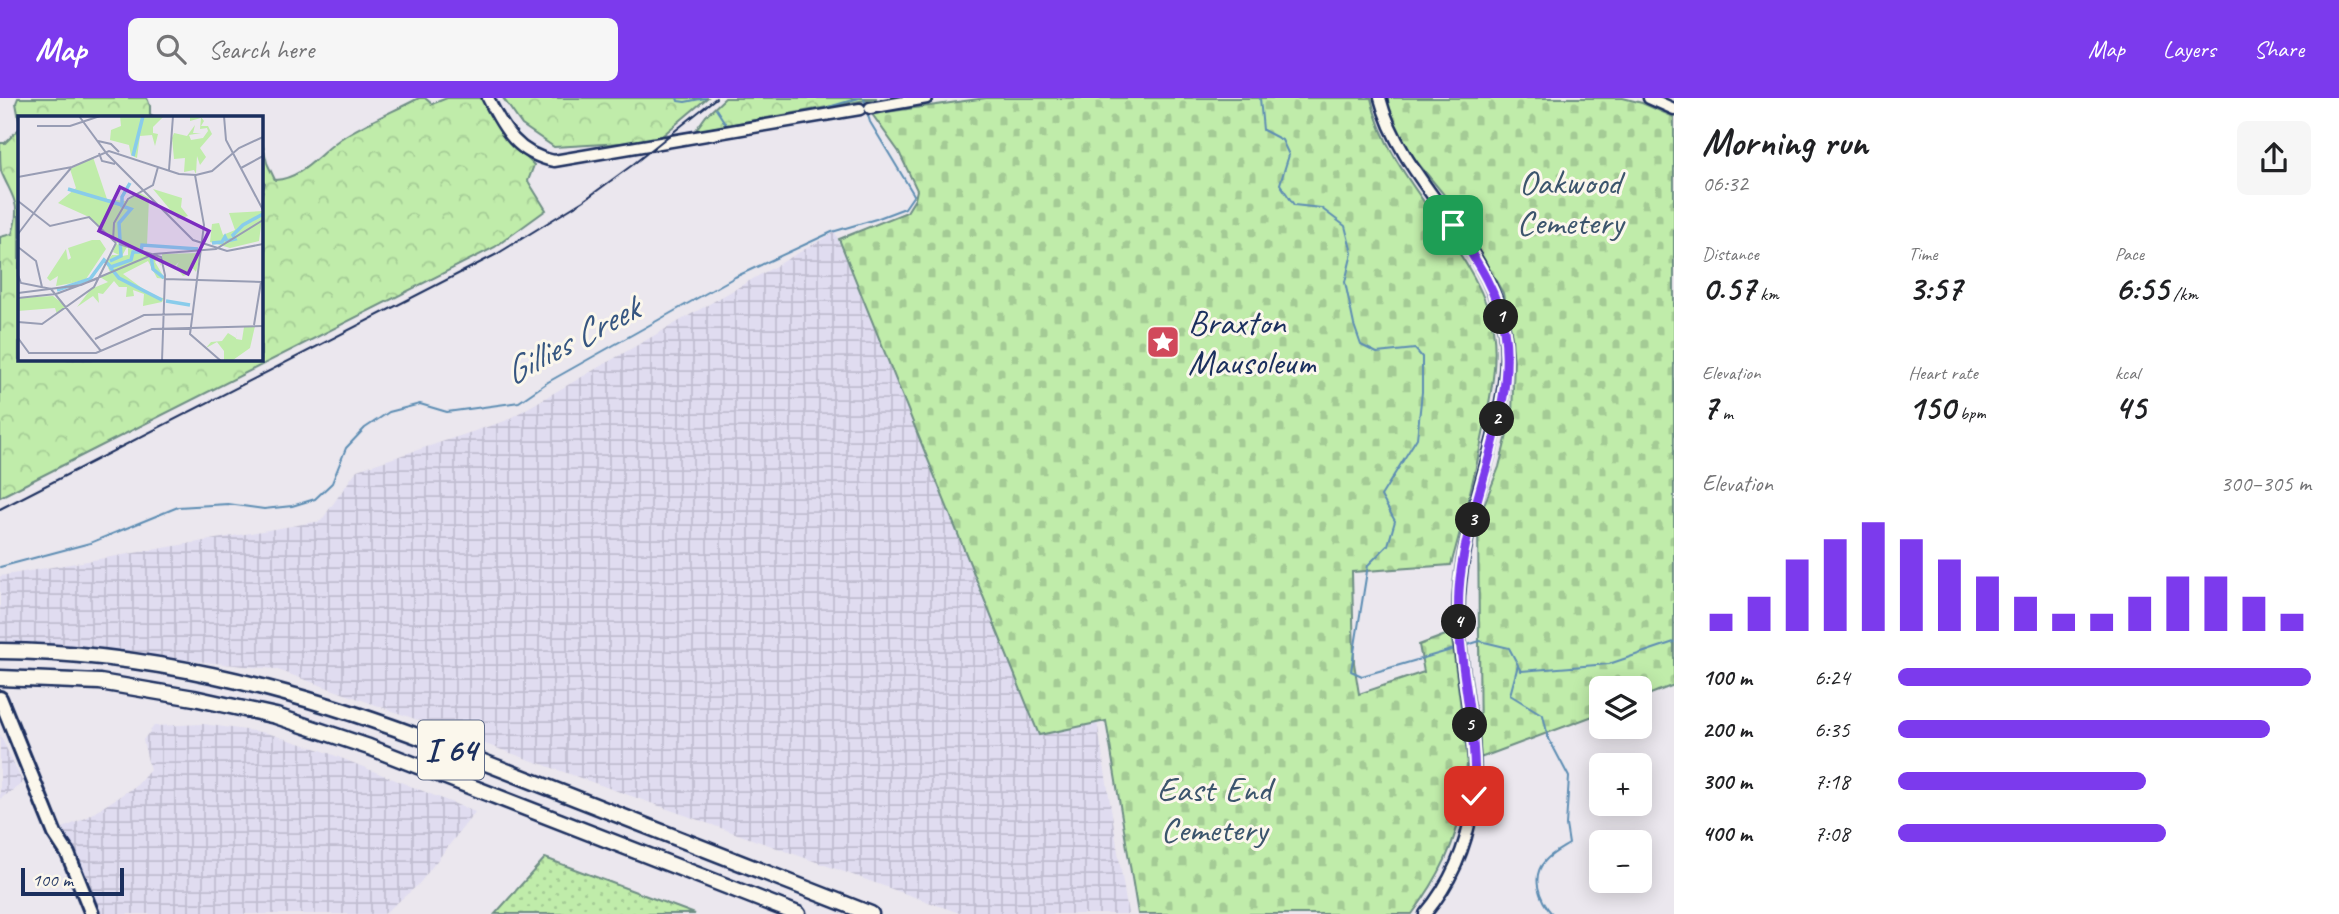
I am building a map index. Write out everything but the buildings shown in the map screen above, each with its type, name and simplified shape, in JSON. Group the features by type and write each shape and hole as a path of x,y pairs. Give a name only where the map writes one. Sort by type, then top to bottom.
{"highway":[{"name":"I 64","path":"7,651 111,657 167,664 244,680 315,701 417,736 871,914"},
{"name":"I 64","path":"0,678 100,682 194,698 276,716 369,747 798,914"}],"main road":[{"path":"0,698 55,834 68,854 92,914"}],"street":[{"path":"488,98 513,140 537,158 554,161 927,98"},
{"path":"1380,98 1397,141 1488,282 1504,330 1505,371 1499,411 1461,572 1459,643 1474,762 1474,796 1465,840 1448,881 1425,914"},
{"path":"1650,98 1674,109"}],"shaded area":[{"path":"835,232 1039,735 1097,721 1128,914 962,914 275,669 0,641 0,576 321,521 357,470 505,421"},
{"path":"203,724 267,733 321,750 475,812 418,885 384,914 101,914 63,828 86,818 137,785 150,770 143,740 154,726"},
{"path":"0,735 23,783 0,799"}],"green space":[{"path":"18,98 147,98 153,116 18,116 16,103"},
{"path":"419,98 425,98 432,104 447,98 483,98 505,136 534,165 528,181 546,210 495,247 0,497 0,237 12,234 16,207 1,171 0,143 5,143 18,130 18,360 262,360 262,194 265,183 262,181 262,142 275,180 286,178 304,169 336,142"},
{"path":"503,98 707,98 656,141 554,147 522,125"},
{"path":"725,98 877,98 695,131"},
{"name":"East End Cemetery","path":"986,98 1371,98 1392,152 1474,278 1486,303 1493,329 1494,365 1478,460 1451,565 1352,572 1354,663 1359,694 1424,672 1419,645 1451,633 1468,761 1463,799 1456,831 1445,860 1412,914 1138,914 1106,721 1039,735 839,239 907,212 915,199 917,190 899,152 872,114"},
{"name":"Oakwood Cemetery","path":"1388,98 1623,98 1674,117 1674,685 1652,693 1652,676 1589,676 1589,717 1480,758 1478,520 1499,467 1512,415 1514,360 1503,293 1450,202 1390,129"},
{"path":"545,858 695,914 495,914"}],"waterway":[{"path":"677,98 678,101 685,102 705,98"},
{"path":"812,112 859,98"},
{"name":"Gillies Creek","path":"864,98 866,107"},
{"path":"1260,98 1263,130 1282,140 1289,155 1280,184 1294,205 1321,208 1345,226 1352,253 1345,282 1361,345 1377,353 1415,349 1422,357 1422,392 1417,438 1381,496 1395,521 1388,545 1368,565 1351,671 1362,676 1458,648"},
{"path":"716,109 727,126 734,126"},
{"name":"Gillies Creek","path":"0,567 90,543 178,507 228,504 264,509 292,506 315,499 332,483 346,448 365,428 389,412 420,404 447,412 519,402 548,382 735,277 832,232 905,208 914,195 870,122 867,112"},
{"path":"1464,646 1480,641 1509,648 1518,665 1510,695 1543,715 1548,737 1569,777 1566,825 1569,844 1547,858 1537,881 1544,902 1552,914"},
{"path":"1518,666 1521,671 1609,664 1674,642"}],"railway":[{"path":"0,509 497,254 583,201 716,98"}],"place":[{"name":"Braxton Mausoleum","path":"1163,342"}],"route":[{"path":"1453,225 1488,282 1504,330 1505,371 1499,411 1463,562 1459,590 1459,643 1474,762 1474,796"}]}
